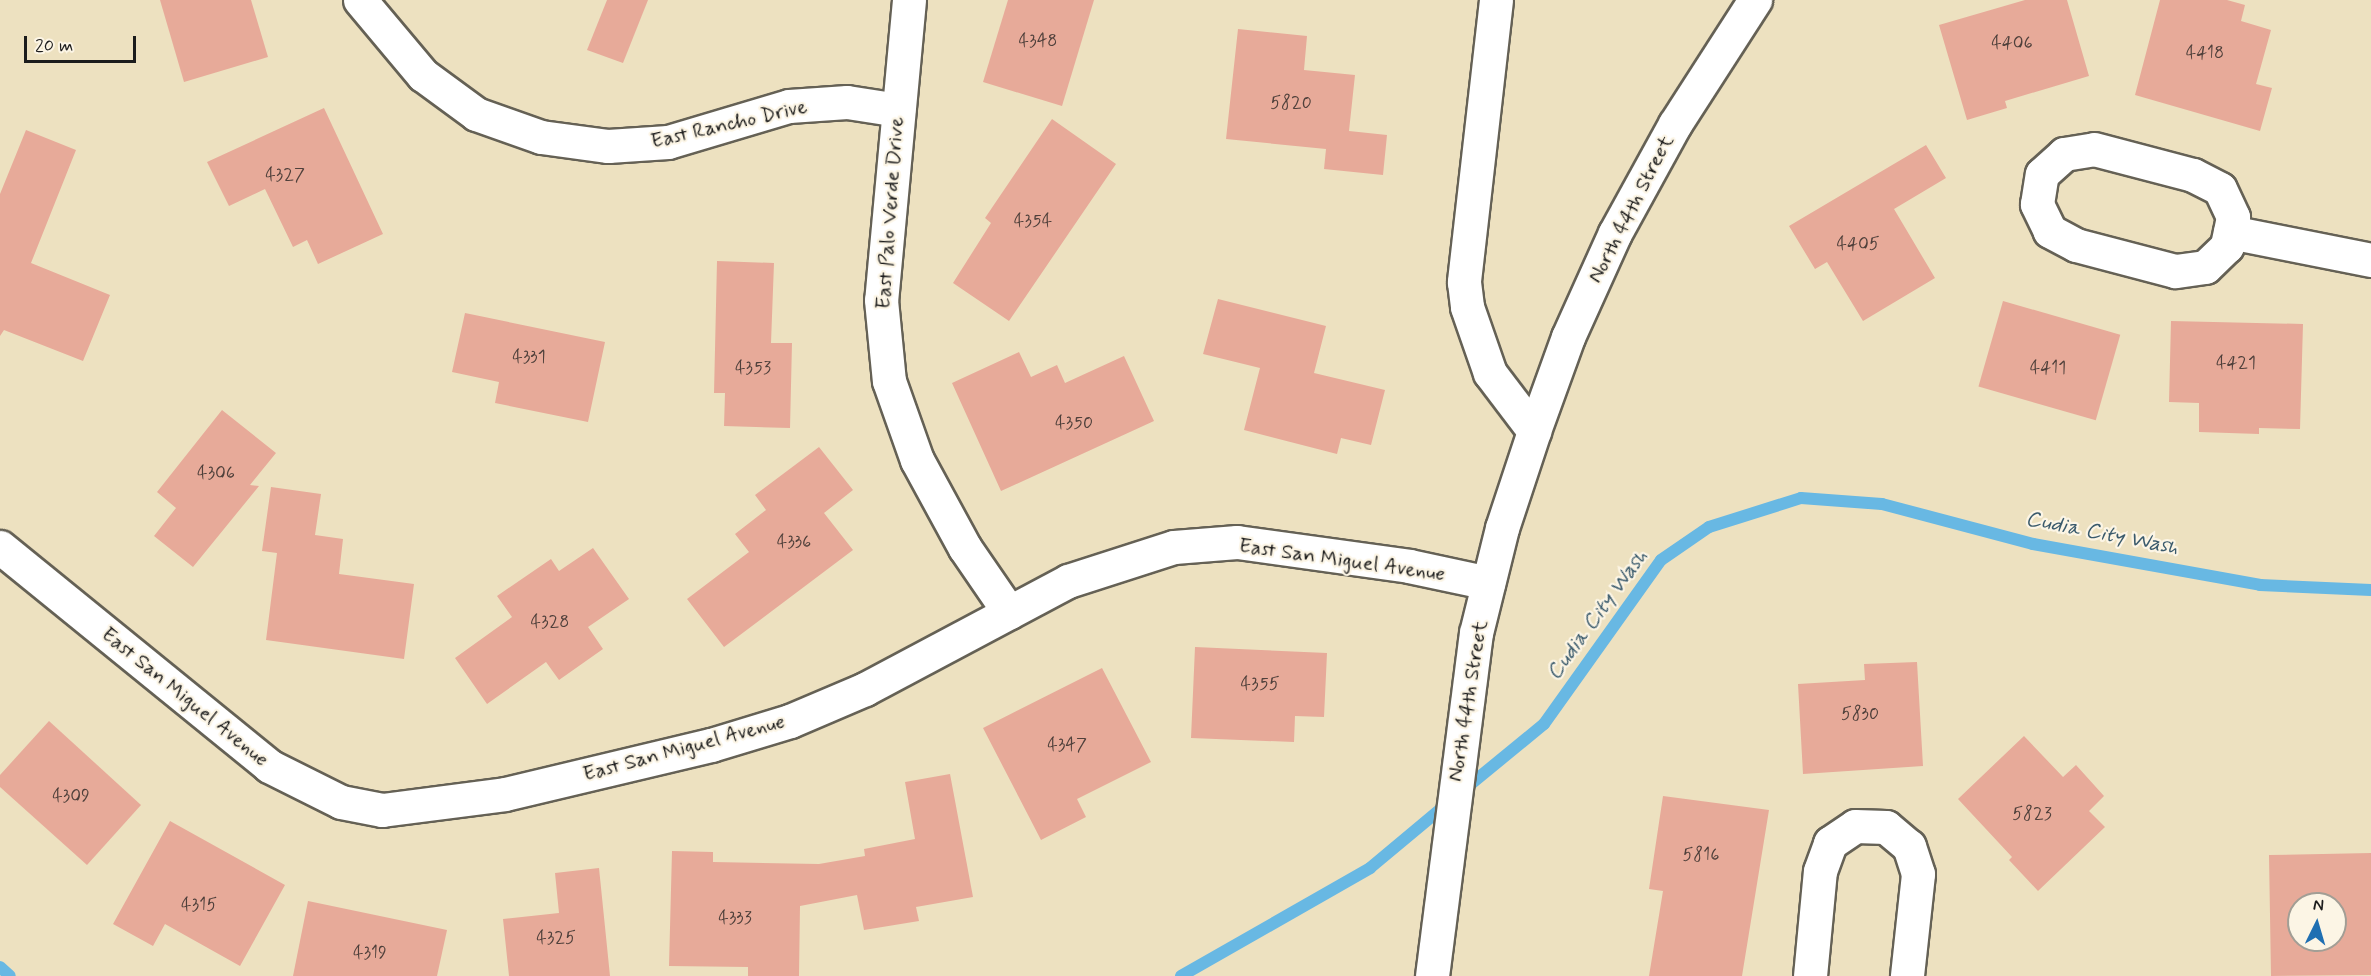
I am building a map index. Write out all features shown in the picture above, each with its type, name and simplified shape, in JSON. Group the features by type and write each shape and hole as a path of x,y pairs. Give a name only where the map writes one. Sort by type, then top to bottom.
{"street":[{"name":"East Rancho Drive","path":"360,0 423,75 476,114 541,137 608,146 668,142 789,106 847,102 898,110"},
{"name":"East Palo Verde Drive","path":"909,0 881,300 889,381 917,460 965,548 1009,612"},
{"path":"1496,0 1464,282 1467,307 1490,373 1534,431"},
{"name":"North 44th Street","path":"1432,976 1476,633 1488,583 1534,431 1568,337 1615,233 1675,124 1755,0"},
{"path":"2094,149 2193,175 2220,189 2233,217 2230,232 2227,246 2205,267 2175,271 2076,245 2050,231 2037,204 2042,174 2064,154 2094,149"},
{"path":"2230,232 2371,260"},
{"name":"East San Miguel Avenue","path":"0,547 269,766 341,802 382,810 440,805 505,794 711,745 790,721 865,689 1068,581 1174,547 1237,542 1400,565 1488,583"},
{"path":"1810,976 1820,871 1830,843 1855,826 1886,827 1909,846 1918,874 1907,976"}],"building":[{"path":"160,0 251,0 268,57 184,82"},
{"path":"607,0 648,0 623,63 587,50"},
{"path":"1008,0 1094,0 1062,106 983,82"},
{"path":"2025,0 2067,0 2089,76 2005,101 2007,108 1967,120 1939,25"},
{"path":"2160,0 2227,0 2245,5 2241,21 2271,30 2256,84 2272,88 2260,131 2135,95"},
{"path":"1238,29 1307,36 1304,70 1355,75 1349,131 1387,135 1383,175 1324,169 1326,149 1226,139"},
{"path":"324,108 383,234 318,264 307,240 293,247 265,189 229,206 207,162"},
{"path":"1052,119 1116,164 1009,321 953,283 991,223 985,218"},
{"path":"26,130 76,150 31,263 110,295 83,361 4,330 0,336 0,194"},
{"path":"1926,145 1946,178 1894,209 1935,278 1863,321 1827,262 1815,269 1789,226"},
{"path":"717,261 774,263 771,343 792,343 790,428 724,426 725,393 714,393"},
{"path":"1218,299 1326,326 1314,373 1385,390 1371,445 1341,438 1337,454 1244,430 1260,368 1203,354"},
{"path":"2003,301 2120,335 2096,420 1978,387"},
{"path":"465,313 605,342 588,422 495,403 499,382 452,372"},
{"path":"2171,321 2303,324 2300,429 2259,428 2259,434 2199,432 2199,403 2169,402"},
{"path":"1019,352 1031,377 1057,365 1065,383 1124,356 1154,421 1001,491 952,383"},
{"path":"222,410 276,453 250,485 259,486 193,567 154,536 176,508 157,492"},
{"path":"819,447 853,490 824,513 853,550 724,647 687,599 749,552 735,534 766,510 755,495"},
{"path":"271,487 321,494 315,535 343,539 339,574 414,584 404,659 266,640 277,553 262,551"},
{"path":"593,548 629,599 588,627 603,649 559,680 546,662 487,704 455,658 512,617 497,596 551,559 559,571"},
{"path":"1195,647 1327,653 1324,717 1295,716 1294,742 1191,738"},
{"path":"1917,662 1923,766 1803,774 1798,684 1865,680 1864,664"},
{"path":"1102,668 1151,762 1077,799 1086,817 1041,840 983,728"},
{"path":"49,721 141,805 87,865 0,787 0,775"},
{"path":"2024,736 2063,777 2076,765 2104,796 2089,811 2105,827 2038,891 2009,860 2012,857 1958,799"},
{"path":"950,774 973,897 916,907 919,921 864,930 857,895 800,906 799,976 748,976 748,967 669,966 672,851 713,852 713,862 819,864 865,856 864,849 915,839 905,782"},
{"path":"1663,796 1769,810 1742,976 1649,976 1663,891 1649,889"},
{"path":"170,821 285,885 240,966 165,924 153,946 113,924"},
{"path":"2371,853 2371,975 2271,976 2269,855"},
{"path":"599,868 610,976 509,976 503,919 559,913 555,873"},
{"path":"308,901 447,930 437,976 293,976"}],"waterway":[{"name":"Cudia City Wash","path":"1461,792 1544,724 1661,560 1709,527 1801,498 1882,504 2033,544 2260,585 2371,590"},
{"name":"Cudia City Wash","path":"1181,976 1370,868 1448,803"},
{"name":"Cudia City Wash","path":"0,967 10,976"}]}
